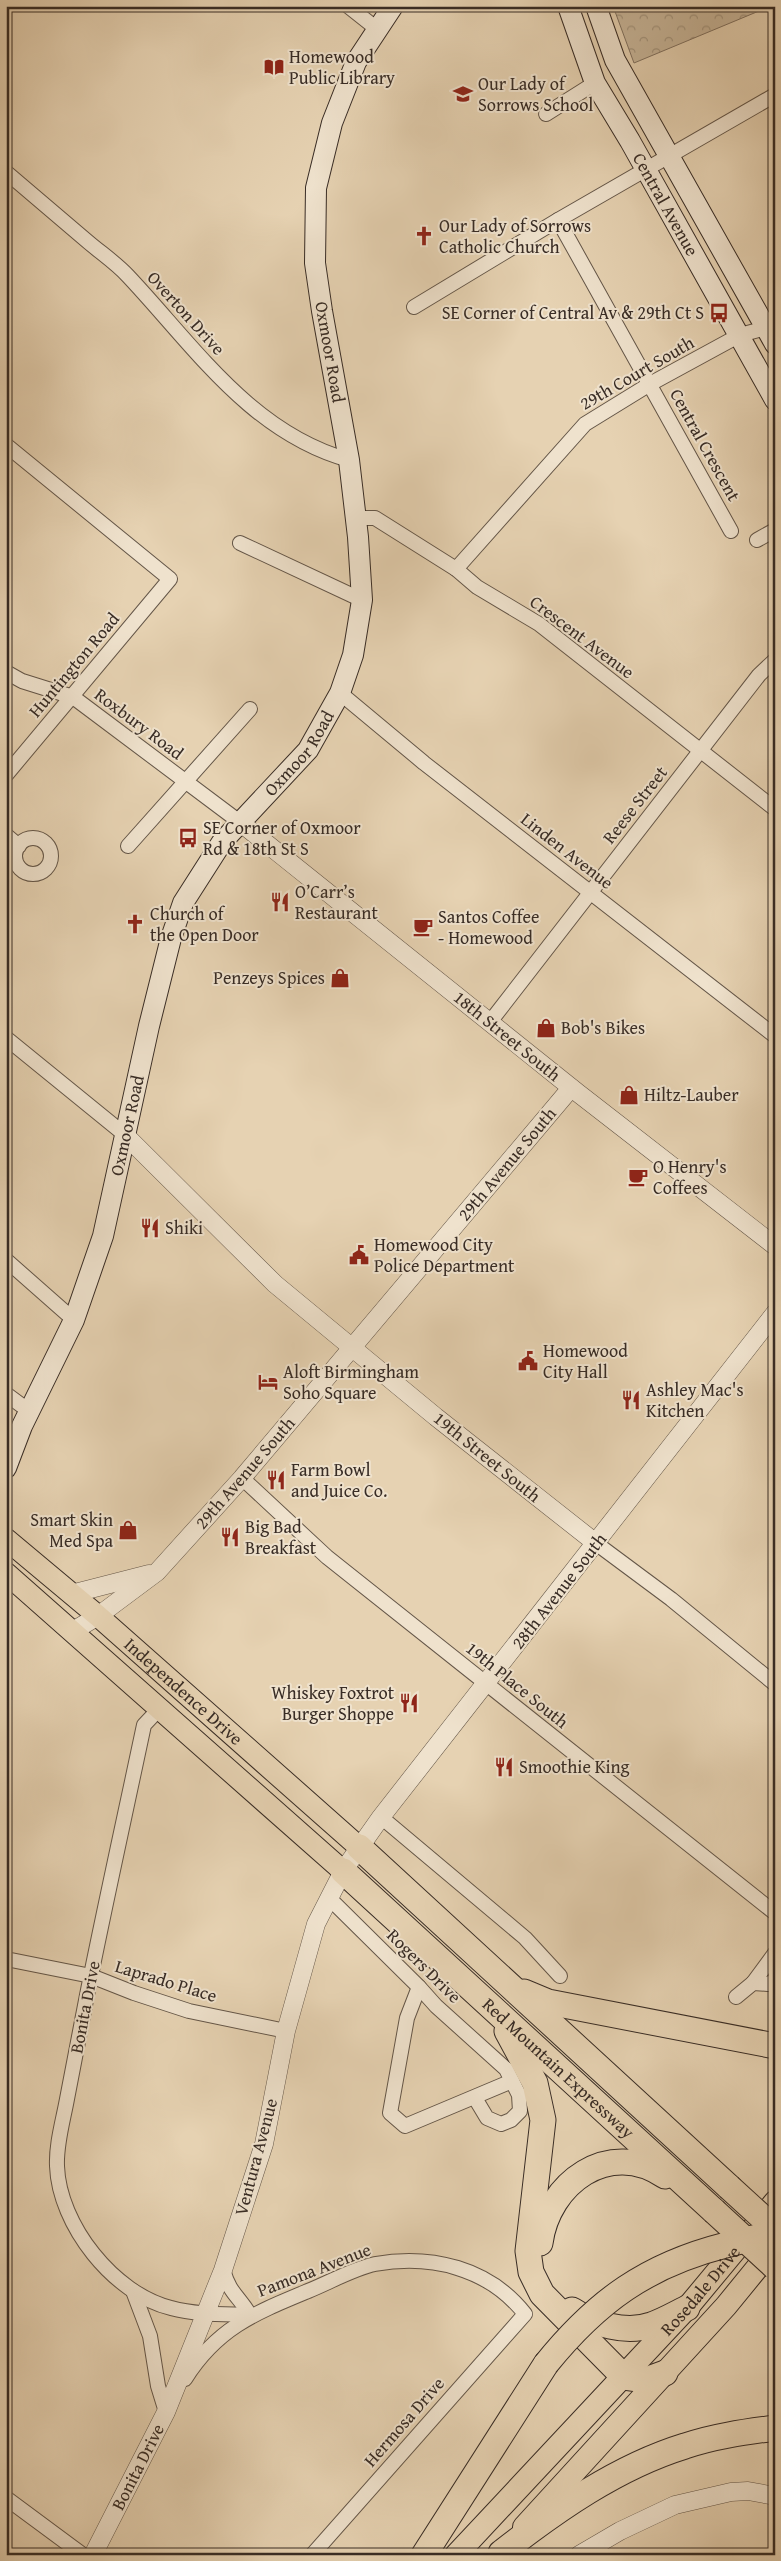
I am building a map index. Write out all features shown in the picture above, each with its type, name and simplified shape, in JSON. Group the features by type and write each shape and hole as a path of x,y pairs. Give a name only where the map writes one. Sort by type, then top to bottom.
{"highway":[{"name":"Red Mountain Expressway","path":"359,1847 775,2229"},
{"name":"Red Mountain Expressway","path":"343,1871 775,2267"},
{"path":"509,1986 548,2002 775,2046"},
{"path":"497,2014 534,2079 543,2120 528,2251 531,2272 542,2294 624,2378 646,2380 665,2373"},
{"path":"687,2308 649,2326 617,2328 580,2315 566,2306 551,2286 542,2265 540,2246 542,2228 558,2194 585,2171 614,2162 637,2163 653,2168 707,2205"},
{"name":"Rosedale Drive","path":"456,2555 624,2378 687,2308 775,2202"},
{"path":"424,2555 546,2364 596,2309 640,2277 700,2251 764,2235 775,2236"},
{"name":"Rosedale Drive","path":"500,2554 726,2306 775,2246"},
{"path":"500,2554 557,2510 646,2460 693,2444 734,2434 775,2428"}],"main road":[{"name":"Oxmoor Road","path":"6,1468 15,1440 74,1320 103,1236 124,1134 164,965 183,903 222,842 308,750 340,693 353,655 362,600 349,460 315,263 316,188 332,123 356,62 393,6"},
{"name":"Central Avenue","path":"568,6 595,84 646,169 775,400"},
{"name":"Central Avenue","path":"596,6 615,60 668,156 772,332"},
{"name":"Independence Drive","path":"6,1539 98,1616 359,1847"},
{"name":"Independence Drive","path":"9,1578 74,1631 343,1871"}],"street":[{"path":"348,6 377,28"},
{"path":"546,114 595,84"},
{"path":"414,307 558,220 775,95"},
{"name":"Overton Drive","path":"6,172 126,275 202,361 249,405 291,435 321,452 349,460"},
{"name":"Central Crescent","path":"558,220 731,531"},
{"name":"29th Court South","path":"456,569 585,424 650,384 740,335 772,332"},
{"name":"Huntington Road","path":"6,445 170,579 6,775"},
{"name":"Crescent Avenue","path":"355,518 375,518 456,569 477,587 539,624 775,809"},
{"path":"757,540 775,530"},
{"path":"240,543 362,600"},
{"name":"Reese Street","path":"490,1022 759,675 775,660"},
{"name":"Roxbury Road","path":"6,672 22,681 73,697 241,823"},
{"name":"Linden Avenue","path":"340,693 424,763 775,1036"},
{"path":"128,846 250,709"},
{"name":"18th Street South","path":"241,823 571,1088 775,1246"},
{"path":"6,835 19,846"},
{"path":"6,1038 124,1134"},
{"name":"29th Avenue South","path":"74,1631 98,1616 157,1572 242,1478 571,1088"},
{"name":"19th Street South","path":"124,1134 275,1284 354,1347 436,1417 597,1544 671,1598 775,1684"},
{"path":"6,1260 74,1320"},
{"name":"28th Avenue South","path":"343,1871 381,1817 485,1683 597,1544 775,1313"},
{"path":"6,1394 29,1411"},
{"name":"19th Place South","path":"242,1478 328,1557 775,1912"},
{"path":"71,1594 157,1572"},
{"name":"Bonita Drive","path":"160,1708 144,1725 60,2133 57,2167 65,2204 74,2227 96,2259 132,2290 170,2308 205,2313"},
{"path":"381,1817 525,1938 560,1976"},
{"name":"Ventura Avenue","path":"166,2412 223,2270 264,2144 286,2031 316,1924 343,1871"},
{"name":"Rogers Drive","path":"329,1898 436,2006 506,2069 519,2095 520,2111 501,2124 487,2118 475,2098"},
{"path":"736,1997 753,1983 775,1953"},
{"name":"Laprado Place","path":"6,1959 91,1976 134,1993 189,2011 286,2031"},
{"path":"753,1983 768,1984 775,1982"},
{"path":"419,1987 407,2018 390,2113 405,2126 512,2081"},
{"name":"Pamona Avenue","path":"166,2412 199,2357 250,2315 374,2264 435,2261 463,2269 488,2280 514,2300 525,2314"},
{"name":"Pamona Avenue","path":"223,2270 228,2286 243,2302 250,2315"},
{"name":"Bonita Drive","path":"93,2555 166,2412 158,2386 150,2336 132,2290"},
{"name":"Pamona Avenue","path":"205,2313 250,2315"},
{"name":"Hermosa Drive","path":"312,2555 525,2314"},
{"path":"579,2555 620,2531 675,2505 731,2492 748,2491 775,2496"},
{"path":"6,2498 83,2555"}],"green space":[{"path":"613,6 771,6 634,63"}],"place":[{"name":"Homewood Public Library","path":"274,67"},
{"name":"Our Lady of Sorrows School","path":"463,94"},
{"name":"Our Lady of Sorrows Catholic Church","path":"424,236"},
{"name":"SE Corner of Central Av & 29th Ct S","path":"719,313"},
{"name":"SE Corner of Oxmoor Rd & 18th St S","path":"188,838"},
{"name":"O’Carr’s Restaurant","path":"280,902"},
{"name":"Church of the Open Door","path":"135,924"},
{"name":"Santos Coffee - Homewood","path":"423,927"},
{"name":"Penzeys Spices","path":"340,978"},
{"name":"Bob's Bikes","path":"546,1028"},
{"name":"Hiltz-Lauber","path":"629,1095"},
{"name":"O Henry's Coffees","path":"638,1177"},
{"name":"Shiki","path":"150,1228"},
{"name":"Homewood City Police Department","path":"359,1255"},
{"name":"Homewood City Hall","path":"528,1361"},
{"name":"Aloft Birmingham Soho Square","path":"268,1382"},
{"name":"Ashley Mac's Kitchen","path":"631,1400"},
{"name":"Farm Bowl and Juice Co.","path":"276,1480"},
{"name":"Smart Skin Med Spa","path":"128,1530"},
{"name":"Big Bad Breakfast","path":"230,1537"},
{"name":"Whiskey Foxtrot Burger Shoppe","path":"409,1703"},
{"name":"Smoothie King","path":"504,1767"}]}
